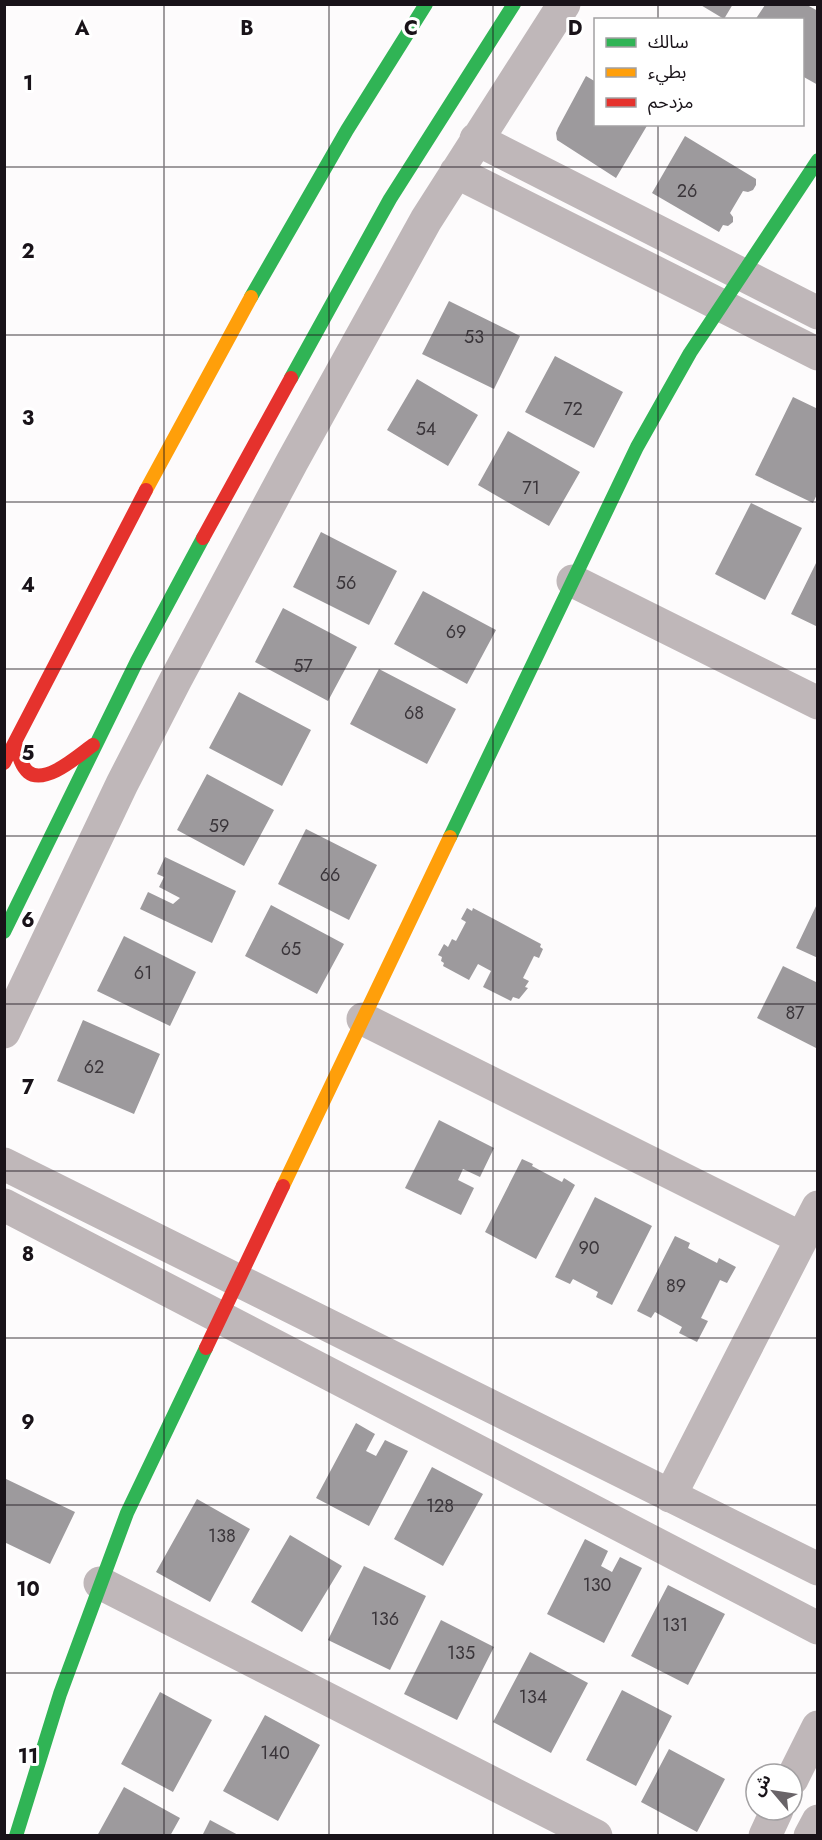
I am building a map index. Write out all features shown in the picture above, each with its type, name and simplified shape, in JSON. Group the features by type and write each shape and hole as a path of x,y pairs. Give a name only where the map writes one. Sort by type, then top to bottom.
{"street":[{"path":"4,763 73,627 185,418 321,172 426,4"},
{"path":"4,932 137,661 255,442 390,199 514,4"},
{"path":"4,1032 76,877 175,681 297,452 426,220 564,4"},
{"path":"476,140 818,313"},
{"path":"16,1836 60,1694 127,1513 220,1317 637,447 720,305 818,160"},
{"path":"456,172 818,354"},
{"path":"573,581 818,703"},
{"path":"15,742 19,762 30,774 36,776 51,775 95,744"},
{"path":"363,1019 801,1238"},
{"path":"4,1164 818,1569"},
{"path":"4,1205 818,1628"},
{"path":"670,1496 818,1207"},
{"path":"532,1479 555,1438"},
{"path":"100,1583 596,1836"},
{"path":"800,1762 818,1727"},
{"path":"810,1836 818,1821"},
{"path":"765,1836 771,1822"}],"building":[{"path":"699,4 733,4 725,18"},
{"path":"765,5 807,5 818,11 818,85 804,77 804,18 756,18"},
{"path":"586,76 594,81 594,126 647,126 616,178 557,140 558,128"},
{"path":"685,136 756,179 753,190 743,191 730,213 733,222 728,226 723,225 719,232 652,193"},
{"path":"449,301 520,336 494,389 422,354"},
{"path":"555,356 623,392 594,448 525,412"},
{"path":"417,379 478,415 448,466 387,430"},
{"path":"793,397 818,409 818,492 813,503 755,475"},
{"path":"508,431 580,472 549,526 478,485"},
{"path":"751,503 802,528 765,600 715,574"},
{"path":"321,532 397,571 369,625 293,587"},
{"path":"818,559 818,627 791,614"},
{"path":"423,591 496,630 467,684 394,644"},
{"path":"283,608 357,647 328,701 255,662"},
{"path":"379,669 456,709 427,764 350,724"},
{"path":"239,692 311,730 282,786 209,748"},
{"path":"207,774 274,810 244,866 177,830"},
{"path":"306,829 377,865 349,920 278,884"},
{"path":"165,857 236,891 212,943 140,909 148,892 173,904 180,898 159,887 164,877 157,874"},
{"path":"818,902 818,958 796,948"},
{"path":"271,905 344,944 317,994 245,956"},
{"path":"467,908 472,911 473,908 541,944 540,947 543,949 539,958 534,956 523,978 529,981 525,987 528,988 519,999 513,997 511,1001 483,987 491,971 478,964 469,980 443,966 442,957 438,955 444,944 448,947 452,939 456,941 466,922 461,919"},
{"path":"124,936 196,972 170,1026 97,991"},
{"path":"783,966 818,983 818,1049 757,1018"},
{"path":"83,1020 160,1054 134,1114 57,1081"},
{"path":"439,1120 494,1148 480,1177 463,1169 458,1180 474,1188 461,1215 405,1188"},
{"path":"522,1159 562,1182 564,1178 575,1185 536,1259 485,1232"},
{"path":"595,1197 652,1226 612,1305 596,1297 598,1292 573,1279 570,1284 555,1277"},
{"path":"675,1236 690,1243 688,1248 717,1263 719,1258 736,1267 727,1283 720,1280 701,1318 708,1321 697,1342 679,1333 682,1327 655,1312 651,1318 637,1311"},
{"path":"356,1423 375,1434 366,1451 376,1456 385,1440 408,1451 369,1526 316,1498"},
{"path":"432,1467 483,1494 443,1566 394,1539"},
{"path":"4,1478 75,1512 50,1564 4,1542"},
{"path":"197,1499 250,1529 210,1602 156,1572"},
{"path":"290,1535 342,1566 302,1632 251,1602"},
{"path":"585,1539 608,1551 601,1566 612,1572 620,1557 642,1568 604,1643 547,1614"},
{"path":"364,1566 426,1596 390,1670 328,1640"},
{"path":"668,1585 725,1614 688,1685 631,1656"},
{"path":"441,1620 494,1647 457,1720 404,1694"},
{"path":"530,1652 588,1683 551,1753 493,1722"},
{"path":"622,1690 672,1716 636,1786 586,1760"},
{"path":"160,1692 212,1720 173,1792 121,1764"},
{"path":"265,1715 320,1745 278,1821 223,1791"},
{"path":"669,1749 725,1779 697,1832 641,1802"},
{"path":"124,1787 180,1818 170,1836 97,1836"},
{"path":"210,1820 240,1836 202,1836"}],"traffic: fast":[{"path":"251,297 347,130 426,4"},
{"path":"291,378 390,199 514,4"},
{"path":"450,837 637,447 690,353 818,160"},
{"path":"4,932 137,661 203,538"},
{"path":"16,1836 60,1694 127,1513 206,1348"}],"traffic: slow":[{"path":"146,490 251,297"},
{"path":"283,1186 450,837"}],"traffic: jam":[{"path":"203,538 291,378"},
{"path":"4,763 146,490"},
{"path":"15,742 23,766 35,775 43,775 62,768 93,745"},
{"path":"206,1348 283,1186"}]}
